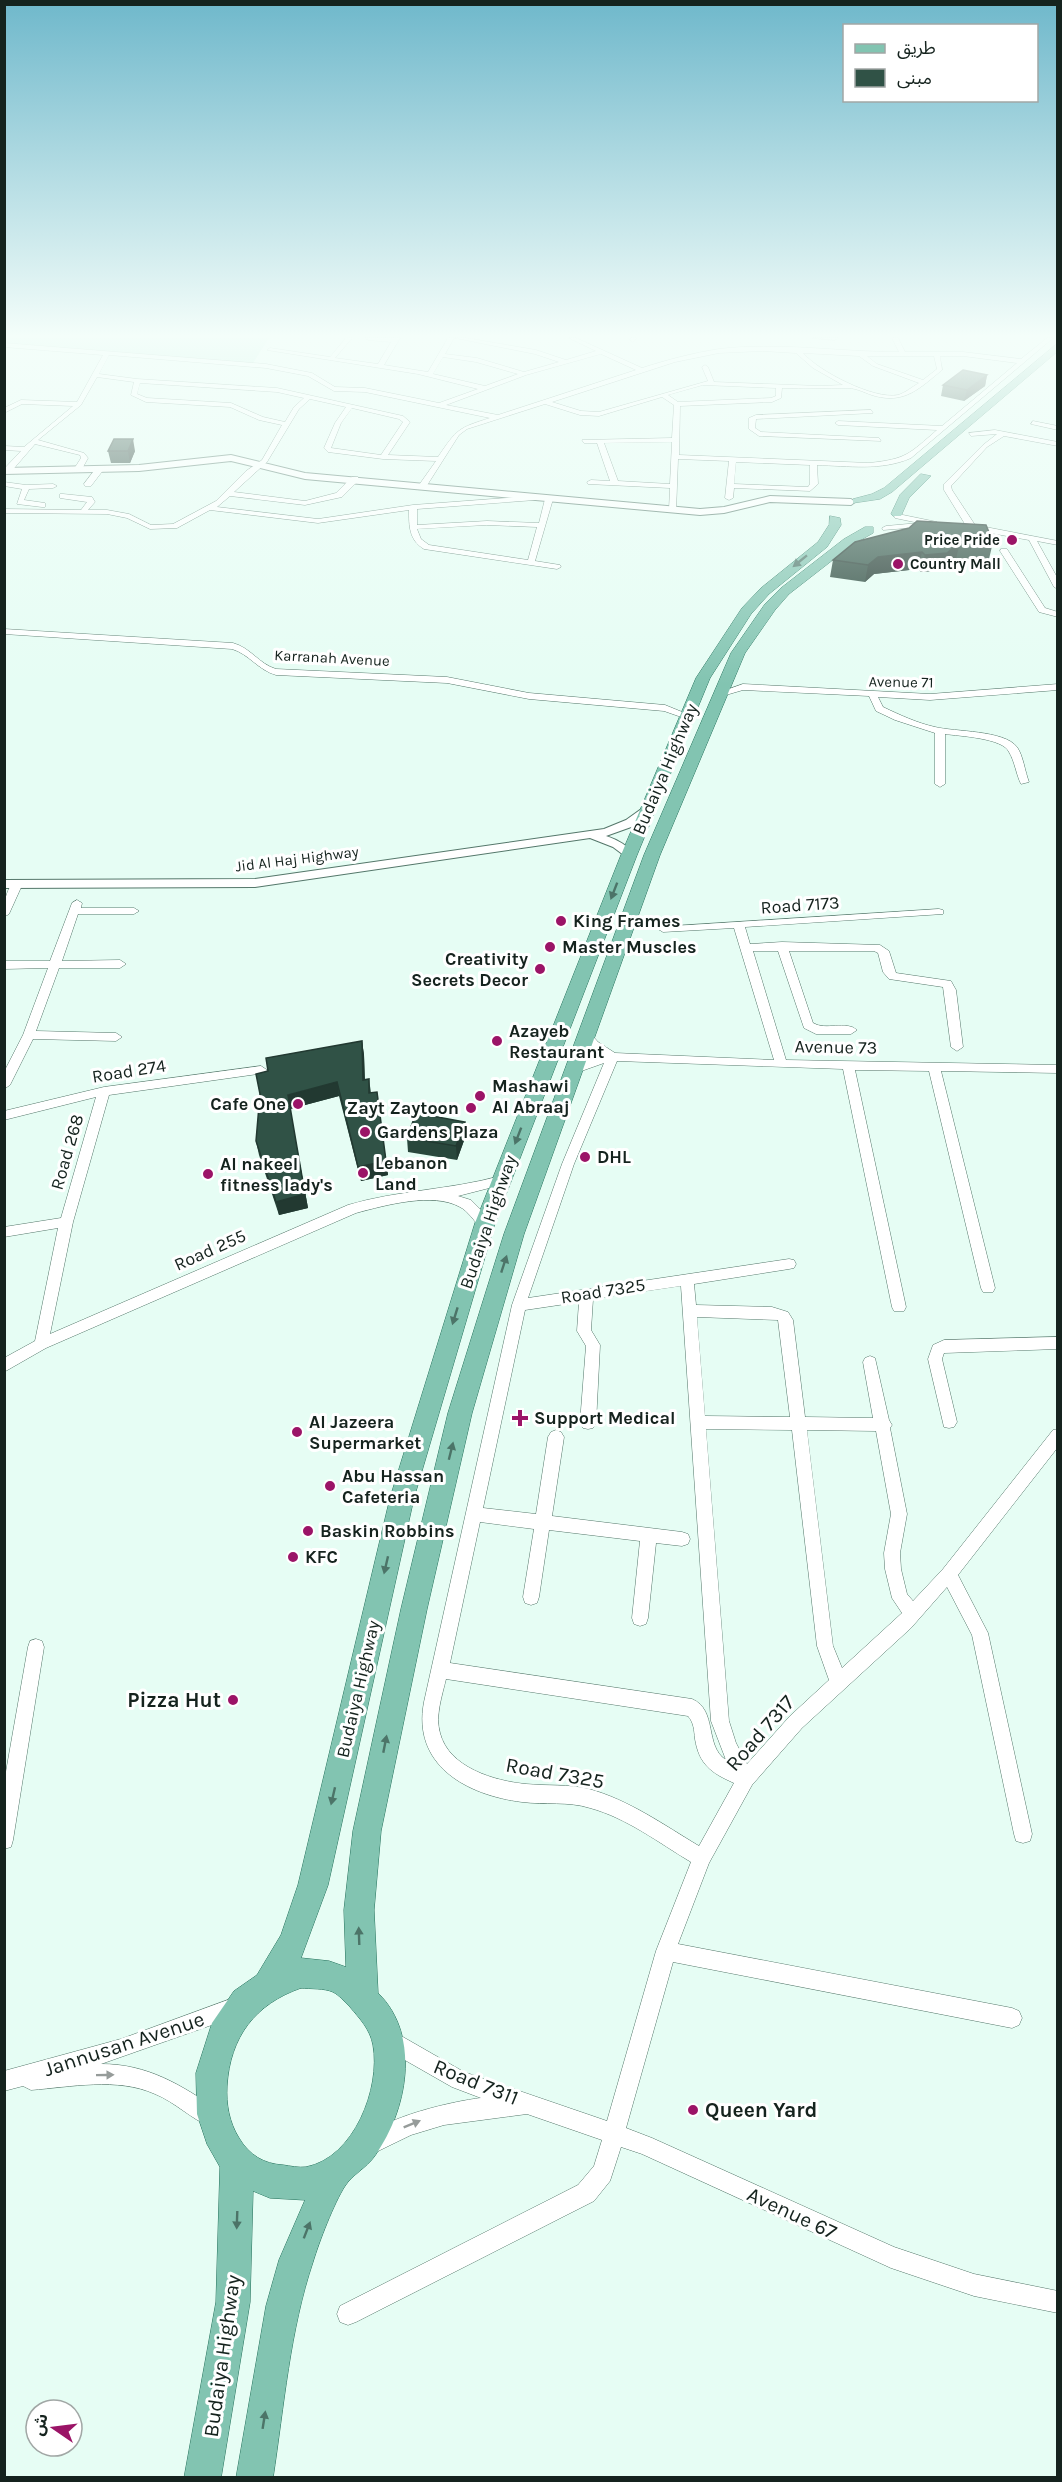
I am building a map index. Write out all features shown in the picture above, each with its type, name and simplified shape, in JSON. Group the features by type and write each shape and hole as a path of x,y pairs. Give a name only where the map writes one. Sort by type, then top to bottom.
{"main road":[{"path":"878,529 848,526 834,514 854,502 876,497 888,490 931,454"},
{"path":"854,502 877,503 898,515 907,493 931,471"},
{"name":"Budaiya Highway","path":"268,1985 293,1943 313,1885 402,1498 485,1223 500,1181 629,855 690,709 716,654 747,611 782,576 825,542 836,525 834,514"},
{"name":"Budaiya Highway","path":"363,1995 359,1910 362,1860 414,1609 460,1413 486,1318 513,1234 652,855 730,686 748,637 785,591 848,542 894,525 898,515"},
{"path":"254,2478 284,2306 296,2260 347,2161 376,2125 387,2097 390,2067 387,2038 378,2014 363,1995 334,1977 301,1973 268,1985 243,2004 220,2041 210,2079 213,2118 219,2134 237,2162 258,2177 282,2184 309,2182 347,2161"},
{"name":"Budaiya Highway","path":"202,2478 233,2302 237,2162"}],"street":[{"path":"6,471 22,454"},
{"path":"78,469 85,458 81,454"},
{"path":"4,511 26,513 84,510 122,514 143,526 158,528 174,526 210,508 271,454"},
{"path":"345,454 440,459"},
{"path":"423,485 444,454"},
{"path":"605,454 615,483"},
{"path":"673,510 675,454"},
{"path":"675,457 888,464 903,460 911,454"},
{"path":"972,527 965,512 949,494 947,486 978,454"},
{"path":"6,471 153,467 222,458 240,459 297,474 673,510 712,512 770,499 854,502"},
{"path":"729,498 733,459"},
{"path":"730,486 810,489 814,484 813,463"},
{"path":"88,484 100,469"},
{"path":"228,494 305,503 339,495 355,479"},
{"path":"591,482 674,486"},
{"path":"4,484 26,487 53,486"},
{"path":"26,487 20,502 61,510"},
{"path":"63,496 89,499 91,502 84,510"},
{"path":"210,508 318,521 413,507 532,498"},
{"path":"531,563 549,499"},
{"path":"795,499 834,514"},
{"path":"413,507 415,539 427,547 557,567"},
{"path":"898,515 937,525"},
{"path":"414,527 475,523 543,525"},
{"path":"878,529 949,526"},
{"path":"960,526 1058,543"},
{"path":"1031,537 1058,587"},
{"path":"1004,551 1042,610 1058,615"},
{"path":"1045,566 1058,566"},
{"name":"Karranah Avenue","path":"4,631 238,647 247,650 266,670 276,672 447,680 529,696 690,709"},
{"name":"Avenue 71","path":"730,686 930,697 1058,687"},
{"path":"873,695 879,709 886,713 940,731 996,739 1006,743 1013,748 1024,782"},
{"name":"Karranah Avenue","path":"664,708 690,709"},
{"path":"940,731 940,784"},
{"name":"Jid Al Haj Highway","path":"11,884 255,883 592,834 619,828 648,809"},
{"path":"592,834 617,844 629,855"},
{"path":"4,914 11,884"},
{"path":"4,1085 28,1035 76,907 134,911"},
{"name":"Road 7173","path":"663,929 939,912"},
{"path":"739,926 781,1064"},
{"path":"782,946 808,1025 816,1030 851,1030"},
{"path":"746,948 876,947 883,951 889,972 893,976 946,984 950,990 957,1047"},
{"path":"4,965 120,964"},
{"path":"28,1035 116,1037"},
{"path":"585,1035 594,1045 613,1057"},
{"name":"Avenue 73","path":"573,1070 587,1063 613,1057 781,1064 1058,1069"},
{"name":"Road 7325","path":"613,1057 568,1164 519,1305 472,1514 432,1712 431,1732 441,1755 457,1771 480,1782 517,1792 569,1794 608,1804 702,1858"},
{"path":"848,1065 899,1306"},
{"path":"933,1066 988,1288"},
{"name":"Road 274","path":"4,1116 104,1091 261,1070"},
{"name":"Road 268","path":"41,1344 66,1222 104,1091"},
{"name":"Road 255","path":"4,1366 41,1344 332,1216 386,1200 438,1195 500,1181"},
{"name":"Road 255","path":"438,1195 466,1204 485,1223"},
{"path":"4,1232 66,1222"},
{"name":"Road 7325","path":"519,1305 789,1264"},
{"path":"687,1278 720,1721 728,1747 746,1779"},
{"path":"586,1294 584,1330 593,1345 588,1423"},
{"path":"690,1311 772,1313 783,1316 787,1324 825,1646 839,1683"},
{"path":"949,1422 935,1359 938,1349 944,1346 1058,1343"},
{"path":"870,1362 884,1425 899,1520 893,1544 893,1569 900,1598 913,1613"},
{"path":"698,1422 884,1425"},
{"name":"Road 7317","path":"615,2132 666,1952 702,1858 746,1779 796,1722 913,1613 949,1574 1058,1435"},
{"path":"531,1598 556,1437"},
{"path":"472,1514 682,1539"},
{"path":"640,1618 649,1535"},
{"path":"949,1574 980,1633 1023,1834"},
{"path":"4,1840 36,1647"},
{"path":"440,1670 692,1708 699,1715 709,1757 717,1765 746,1779"},
{"path":"666,1952 1012,2018"},
{"name":"Jannusan Avenue","path":"4,2082 121,2049 243,2004"},
{"name":"Road 7311","path":"387,2038 459,2080 533,2106"},
{"name":"Jannusan Avenue","path":"4,2082 100,2075 136,2078 171,2090 213,2118"},
{"name":"Avenue 67","path":"533,2106 615,2132 891,2257 974,2285 1058,2302"},
{"name":"Road 7311","path":"347,2161 393,2131 428,2118 462,2109 533,2106"},
{"path":"348,2314 586,2193 602,2172 615,2132"}],"building":[{"path":"917,521 986,525 993,542 960,542 947,553 925,555 922,552 878,557 868,565 833,560 855,542 909,528"},
{"name":"Gardens Plaza","path":"362,1041 363,1080 369,1079 369,1093 377,1092 386,1161 358,1167 337,1082 288,1095 305,1194 276,1202 256,1141 260,1094 256,1074 268,1071 266,1058"},
{"path":"416,1113 465,1122 456,1146 407,1138"}],"place":[{"name":"Price Pride","path":"1012,540"},
{"name":"Country Mall","path":"898,564"},
{"name":"King Frames","path":"561,921"},
{"name":"Master Muscles","path":"550,947"},
{"name":"Creativity Secrets Decor","path":"540,969"},
{"name":"Azayeb Restaurant","path":"497,1041"},
{"name":"Mashawi Al Abraaj","path":"480,1096"},
{"name":"Cafe One","path":"298,1104"},
{"name":"Zayt Zaytoon","path":"471,1108"},
{"name":"Gardens Plaza","path":"365,1132"},
{"name":"DHL","path":"585,1157"},
{"name":"Lebanon Land","path":"363,1173"},
{"name":"Al nakeel fitness lady's","path":"208,1174"},
{"name":"Support Medical","path":"520,1418"},
{"name":"Al Jazeera Supermarket","path":"297,1432"},
{"name":"Abu Hassan Cafeteria","path":"330,1486"},
{"name":"Baskin Robbins","path":"308,1531"},
{"name":"KFC","path":"293,1557"},
{"name":"Pizza Hut","path":"233,1700"},
{"name":"Queen Yard","path":"693,2110"}]}
